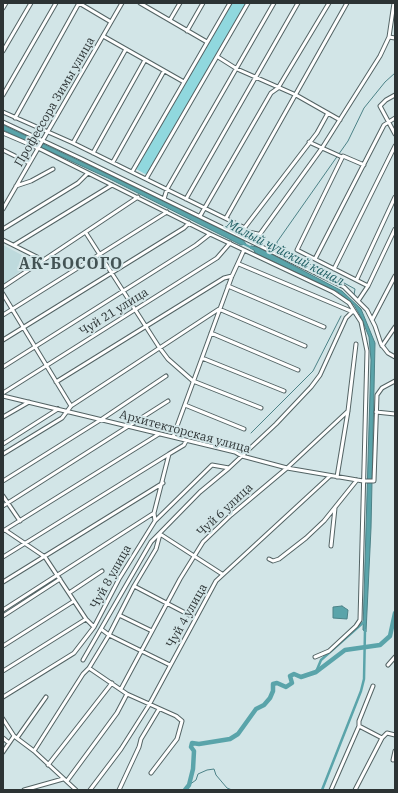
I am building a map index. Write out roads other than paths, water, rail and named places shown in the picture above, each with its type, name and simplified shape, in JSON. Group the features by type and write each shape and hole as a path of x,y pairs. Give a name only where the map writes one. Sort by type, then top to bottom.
{"street":[{"path":"3,8 6,3"},
{"path":"3,51 31,3"},
{"path":"3,95 56,3"},
{"path":"15,118 79,3 111,22"},
{"name":"Профессора Зимы улица","path":"3,209 122,3"},
{"path":"140,3 207,42"},
{"path":"149,8 151,3"},
{"path":"170,20 180,3"},
{"path":"188,31 203,3"},
{"path":"132,172 230,3"},
{"path":"146,179 248,3"},
{"path":"164,199 167,189 274,3"},
{"path":"186,199 298,3"},
{"path":"200,216 271,93 278,88 329,3"},
{"path":"226,218 347,3"},
{"path":"252,241 260,234 322,148 380,56 389,37 394,3"},
{"path":"103,36 184,82"},
{"path":"389,37 395,38"},
{"path":"73,143 126,49"},
{"path":"218,57 254,78 296,95 340,120"},
{"path":"93,153 145,60"},
{"path":"113,162 164,70"},
{"path":"395,95 386,100 380,106 395,134"},
{"path":"3,112 49,131 245,228"},
{"path":"239,235 309,142 328,113"},
{"path":"315,259 384,125 395,118"},
{"path":"3,122 252,241 344,287 358,301 372,320 382,346 388,353 395,357"},
{"path":"3,133 38,148 210,234 333,292 349,303 362,328 367,350 360,620 356,626 329,651 315,657"},
{"path":"309,142 342,157 346,156 363,166"},
{"path":"334,269 395,146"},
{"path":"3,150 29,163"},
{"path":"342,157 297,250 357,279 368,286"},
{"path":"16,186 31,181 53,169"},
{"path":"3,229 78,183 88,173"},
{"path":"14,245 112,185"},
{"path":"357,279 395,197"},
{"path":"3,287 138,198"},
{"path":"3,315 167,212"},
{"path":"3,340 184,228 189,223"},
{"path":"358,301 368,286 395,229"},
{"path":"243,231 260,234"},
{"path":"86,233 159,348 168,359 193,381 260,408"},
{"path":"3,367 210,234"},
{"path":"3,240 43,260"},
{"name":"Чуй 21 улица","path":"3,393 217,258 230,243"},
{"path":"173,437 228,286 244,250"},
{"path":"239,264 353,312"},
{"path":"56,382 146,328 224,278 232,276"},
{"path":"372,320 395,276"},
{"path":"228,286 324,326"},
{"path":"3,294 45,366 71,406"},
{"path":"220,309 304,346"},
{"path":"3,454 62,418 71,406 220,309"},
{"path":"83,660 151,542 200,492 230,468 276,424 311,387 320,375 346,318 353,312"},
{"path":"382,346 395,327"},
{"path":"211,333 298,370"},
{"path":"337,477 348,411 356,344"},
{"path":"202,358 284,391"},
{"path":"3,481 102,419 166,376"},
{"path":"395,381 382,388 377,395 376,412 395,414"},
{"name":"Архитекторская улица","path":"3,396 235,452 242,456 287,468 364,481 372,481 376,412"},
{"path":"3,506 168,401"},
{"path":"3,417 29,402"},
{"path":"185,404 244,429"},
{"path":"3,444 58,409"},
{"name":"Чуй 6 улица","path":"121,689 140,651 194,555 203,542 249,498 287,468 348,411"},
{"path":"94,627 86,619 45,557 4,530 159,434"},
{"path":"3,557 184,445 186,441"},
{"path":"154,521 154,513 163,483 169,454"},
{"name":"Чуй 8 улица","path":"3,697 74,653 94,627 119,579 154,521 212,465 230,468"},
{"name":"Чуй 4 улица","path":"90,790 121,749 149,705 216,581 222,574 232,568 330,476"},
{"path":"270,559 273,561 279,559 306,538 334,508 357,480"},
{"path":"3,582 163,483"},
{"path":"3,496 20,521"},
{"path":"331,546 334,508"},
{"path":"3,610 154,513"},
{"path":"160,534 222,574"},
{"path":"34,751 109,635 134,586 156,549 160,534"},
{"path":"69,593 102,571"},
{"path":"3,616 60,579"},
{"path":"134,586 168,602 195,618"},
{"path":"3,646 74,601"},
{"path":"119,615 152,631"},
{"path":"3,671 86,619"},
{"path":"102,629 109,635 170,665"},
{"path":"388,665 395,657"},
{"path":"89,668 128,694 149,705 176,716 182,721 177,738 151,774"},
{"path":"48,765 112,683"},
{"path":"331,790 359,726 359,721 373,686"},
{"path":"24,790 65,780 117,713 128,694"},
{"path":"3,752 46,697"},
{"path":"118,790 139,747 141,739 159,709"},
{"path":"3,719 15,737 34,751 76,790"},
{"path":"359,726 382,738"},
{"path":"355,790 382,738 387,733 395,735"},
{"path":"3,738 10,743"},
{"path":"393,760 395,752"}],"waterway":[{"path":"354,295 355,289 277,246 277,242 348,141 364,108 385,82 395,73"},
{"name":"Малый чуйский канал","path":"242,243 252,248"},
{"path":"251,433 313,371 341,316"},
{"path":"185,790 189,785 193,769 194,751 191,747 192,743 199,744 230,739 238,734 256,709 264,705 270,698 273,691 273,684 277,683 286,687 292,683 290,676 294,674 301,677 316,672 345,650 380,645 390,636 395,613"},
{"path":"316,672 321,660 365,621"},
{"path":"322,790 361,691 364,679 365,630"},
{"path":"189,785 196,780 198,774 214,769 216,775 227,788 232,790"}],"district":[{"name":"АК-БОСОГО","path":"71,264"}]}
